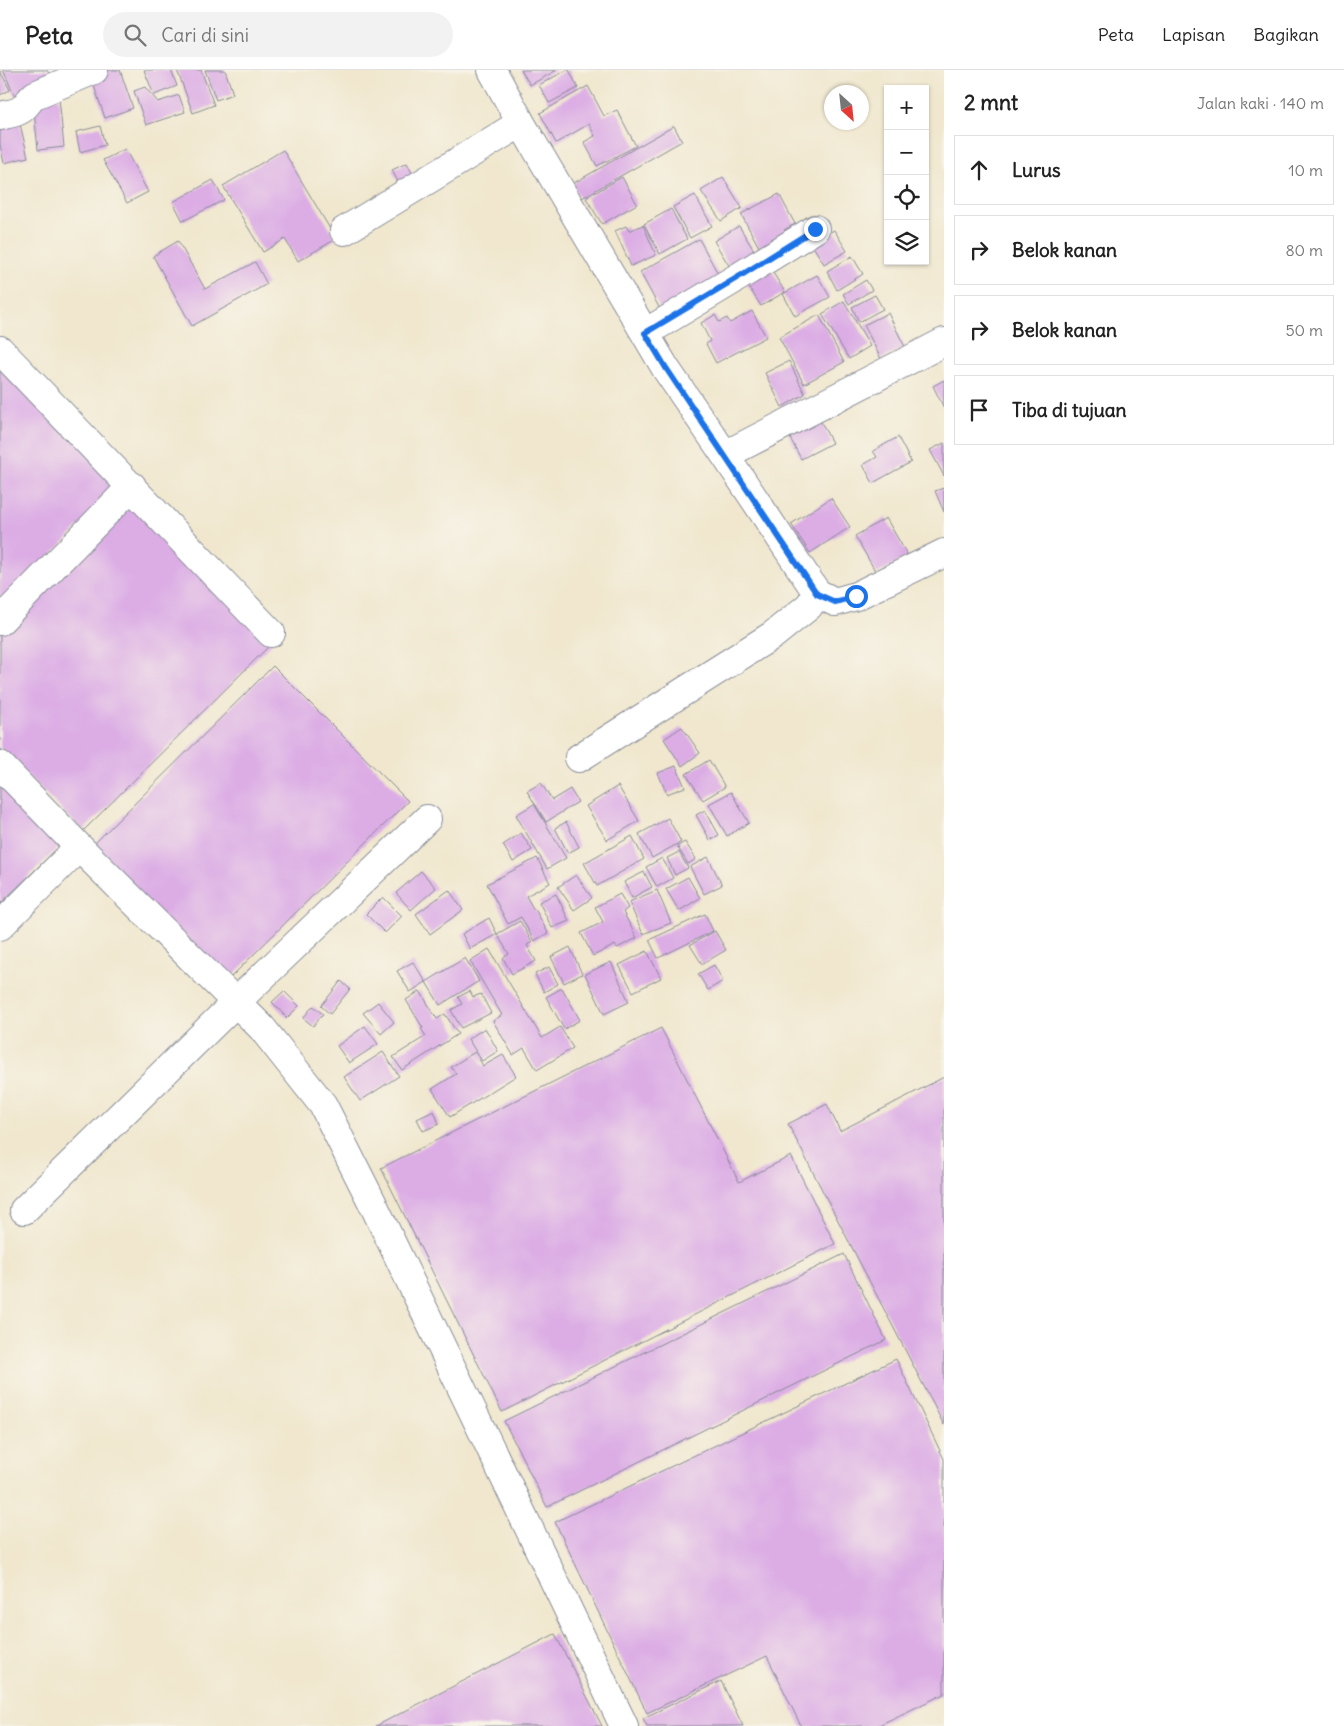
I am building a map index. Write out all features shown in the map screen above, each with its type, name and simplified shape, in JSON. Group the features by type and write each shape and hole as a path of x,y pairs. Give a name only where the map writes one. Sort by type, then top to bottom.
{"street":[{"path":"0,116 20,111 28,100 35,95 94,70"},
{"path":"492,70 521,123 666,368 817,594 835,602 856,596 944,553"},
{"path":"344,231 521,123"},
{"path":"645,333 815,229"},
{"path":"725,455 944,342"},
{"path":"0,350 271,633"},
{"path":"0,621 132,486"},
{"path":"579,758 773,635 809,606 817,594"},
{"path":"0,765 79,847 262,1028 323,1105 375,1208 624,1726"},
{"path":"24,1210 236,1002 428,819"},
{"path":"0,926 79,847"}],"building":[{"path":"3,70 47,70 52,80 15,97"},
{"path":"102,70 120,70 133,108 105,118 90,74"},
{"path":"144,70 171,70 177,86 154,95"},
{"path":"177,70 201,70 214,105 193,113"},
{"path":"205,70 225,70 233,94 216,100"},
{"path":"521,70 557,70 530,85"},
{"path":"569,70 578,88 549,103 539,85"},
{"path":"0,71 10,90 0,95"},
{"path":"588,86 604,116 617,110 636,146 597,166 584,142 595,136 589,124 556,143 540,113"},
{"path":"145,87 158,102 179,95 185,112 146,125 134,91"},
{"path":"59,98 64,147 38,150 33,101"},
{"path":"19,120 28,157 4,163 0,145 0,124"},
{"path":"100,126 105,145 80,152 76,132"},
{"path":"674,126 682,141 580,199 572,184"},
{"path":"125,149 148,192 127,203 103,160"},
{"path":"283,150 336,239 298,261 285,239 263,252 223,186"},
{"path":"407,163 414,177 399,184 392,170"},
{"path":"622,177 637,204 602,224 586,198"},
{"path":"723,177 742,208 721,221 701,191"},
{"path":"213,180 224,200 183,221 173,202"},
{"path":"779,194 795,224 784,230 790,239 760,249 741,214"},
{"path":"695,195 712,226 690,238 673,207"},
{"path":"671,209 687,239 660,254 644,224"},
{"path":"643,225 656,255 631,266 615,231 626,226 629,231"},
{"path":"739,226 758,257 733,272 714,241"},
{"path":"834,230 847,251 824,264 811,243"},
{"path":"699,239 722,281 662,313 640,272"},
{"path":"178,241 205,289 255,262 267,284 192,326 153,256"},
{"path":"852,256 863,274 837,290 827,271"},
{"path":"770,268 785,292 761,306 746,283"},
{"path":"817,275 830,297 795,316 783,294"},
{"path":"866,280 872,290 849,304 843,294"},
{"path":"875,295 883,309 859,322 852,307"},
{"path":"844,301 870,346 849,359 822,314"},
{"path":"752,311 766,337 716,363 706,344 710,341 701,323 715,315 719,322 727,318 730,323"},
{"path":"888,313 905,347 881,359 864,325"},
{"path":"819,315 844,362 804,384 779,337"},
{"path":"0,359 124,481 0,607"},
{"path":"789,361 805,394 782,407 765,373"},
{"path":"944,380 944,408 933,386"},
{"path":"819,418 832,443 801,459 788,434"},
{"path":"898,437 911,462 873,483 863,465 877,457 873,451"},
{"path":"944,443 944,476 930,450"},
{"path":"944,488 944,512 935,491"},
{"path":"831,498 850,527 810,553 791,524"},
{"path":"129,501 272,643 83,831 0,748 0,630"},
{"path":"886,518 908,556 877,574 855,536"},
{"path":"273,666 408,801 225,983 90,848"},
{"path":"682,727 700,753 682,766 664,739"},
{"path":"709,760 725,787 703,800 686,774"},
{"path":"676,766 685,787 667,794 658,773"},
{"path":"0,783 60,846 0,904"},
{"path":"541,783 552,800 570,789 578,802 546,822 527,791"},
{"path":"618,786 639,821 607,840 586,806"},
{"path":"731,792 749,823 727,836 709,804"},
{"path":"534,804 566,858 547,869 516,815"},
{"path":"705,810 719,835 710,840 696,815"},
{"path":"668,818 681,842 652,858 639,834"},
{"path":"566,822 579,847 568,853 555,828"},
{"path":"521,833 532,850 513,862 503,845"},
{"path":"632,836 644,859 597,886 584,863"},
{"path":"685,842 696,859 688,864 677,846"},
{"path":"679,852 688,868 675,875 667,858"},
{"path":"708,857 722,885 704,894 690,867"},
{"path":"537,858 550,883 526,896 548,933 534,941 521,917 508,924 487,884"},
{"path":"662,858 673,878 657,887 646,867"},
{"path":"421,871 436,888 411,910 396,893"},
{"path":"644,872 652,887 632,898 624,882"},
{"path":"576,875 592,898 574,910 558,887"},
{"path":"688,877 700,898 679,911 666,889"},
{"path":"449,890 463,910 430,934 416,914"},
{"path":"657,890 671,923 643,934 629,902"},
{"path":"556,894 569,921 552,928 539,902"},
{"path":"620,894 628,908 623,912 637,938 617,948 615,945 593,956 581,933 603,922 595,907"},
{"path":"383,897 402,916 385,933 366,914"},
{"path":"705,914 713,931 658,958 649,940"},
{"path":"489,918 497,934 470,949 462,934"},
{"path":"520,921 532,942 527,945 536,961 512,974 503,958 509,954 497,934"},
{"path":"715,931 726,950 702,964 690,945"},
{"path":"570,947 582,974 564,983 551,957"},
{"path":"489,949 542,1038 560,1027 573,1048 537,1070 524,1048 513,1055 493,1021 502,1015 470,961"},
{"path":"647,951 661,978 633,992 619,965"},
{"path":"465,958 479,981 440,1005 426,982"},
{"path":"413,962 426,982 410,992 397,971"},
{"path":"611,962 629,1002 604,1014 585,974"},
{"path":"714,965 723,981 708,990 698,974"},
{"path":"549,967 558,984 544,992 535,974"},
{"path":"341,981 350,989 330,1014 321,1006"},
{"path":"562,988 580,1020 564,1029 546,997"},
{"path":"284,991 299,1006 287,1018 272,1002"},
{"path":"420,991 437,1019 445,1014 458,1034 402,1070 393,1057 426,1036 406,1000"},
{"path":"470,991 473,997 481,994 491,1013 461,1028 451,1010 462,1004 458,997"},
{"path":"378,1002 394,1022 381,1034 363,1013"},
{"path":"313,1006 323,1014 313,1026 303,1018"},
{"path":"365,1026 378,1044 349,1063 337,1046"},
{"path":"485,1028 498,1051 482,1061 468,1039"},
{"path":"661,1028 739,1182 791,1156 835,1244 502,1412 381,1168"},
{"path":"383,1052 399,1076 360,1101 344,1077"},
{"path":"475,1052 483,1066 503,1055 516,1076 450,1117 432,1089 456,1074 451,1067"},
{"path":"944,1077 944,1425 788,1124 827,1104 840,1131"},
{"path":"434,1111 439,1124 423,1131 417,1119"},
{"path":"844,1254 886,1340 547,1507 504,1421"},
{"path":"896,1359 944,1459 944,1694 877,1726 801,1726 767,1656 647,1713 555,1522"},
{"path":"555,1634 602,1726 376,1726"},
{"path":"721,1681 743,1726 647,1726 643,1718"}],"route":[{"path":"815,229 645,333 666,368 817,594 835,602 856,596"}]}
